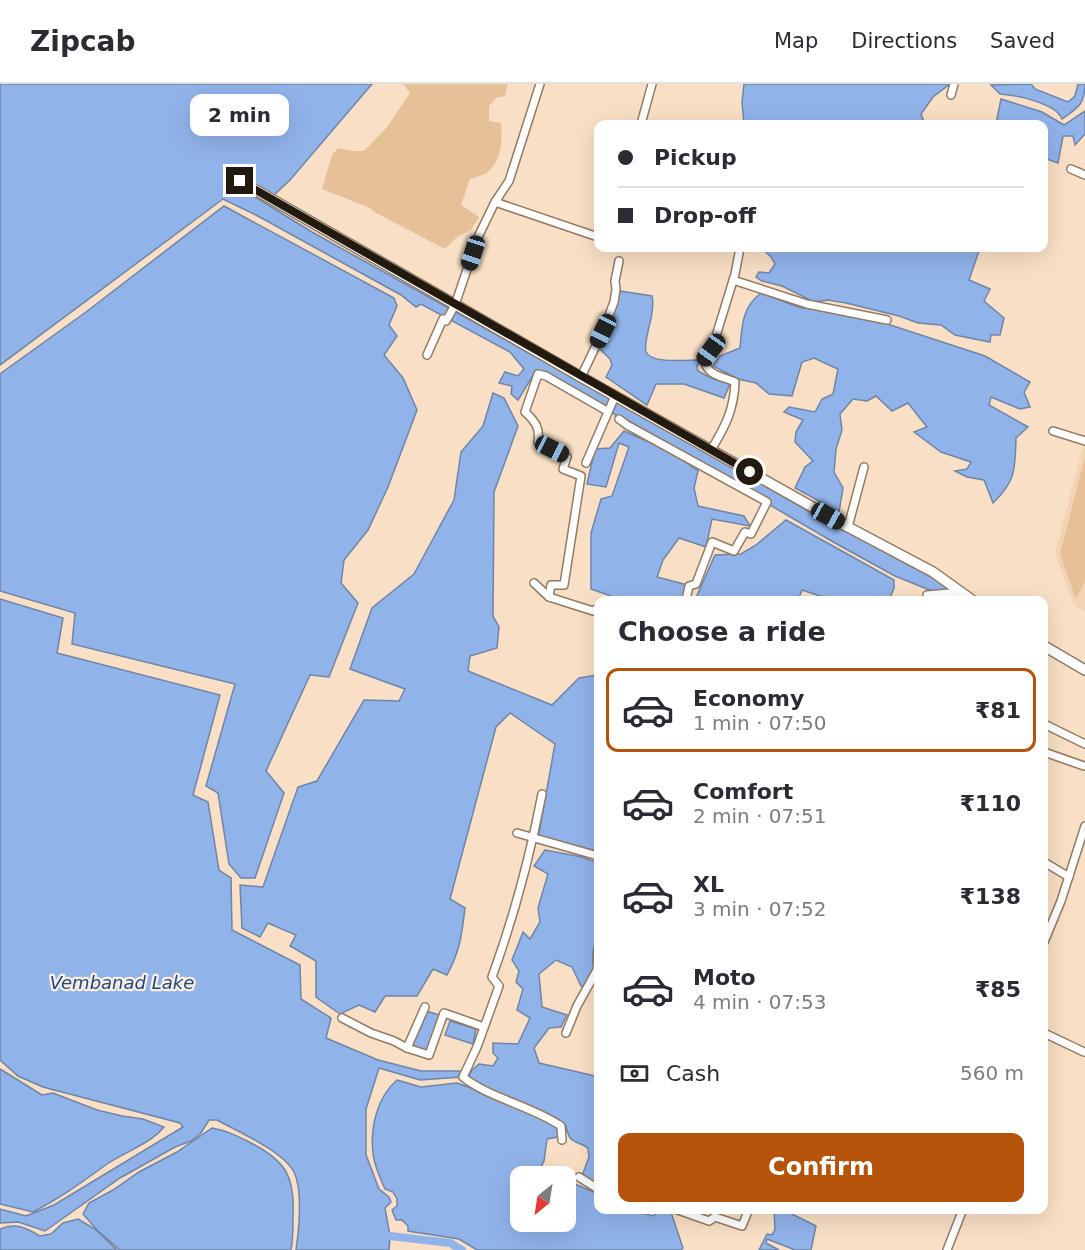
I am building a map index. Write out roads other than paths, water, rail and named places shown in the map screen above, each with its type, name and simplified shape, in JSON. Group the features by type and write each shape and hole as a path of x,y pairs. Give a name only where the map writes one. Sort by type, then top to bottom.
{"street":[{"path":"427,355 442,319 446,321 455,305 478,237 495,202 509,181 540,84"},
{"path":"642,120 652,84"},
{"path":"951,95 954,84"},
{"path":"1071,169 1085,175"},
{"path":"240,181 615,396 933,572 967,596"},
{"path":"495,202 594,236"},
{"path":"711,450 727,424 735,395 735,382 710,373 704,360 711,350 733,280 739,252"},
{"path":"581,376 614,302 615,281 620,261"},
{"path":"733,280 807,304 887,320"},
{"path":"549,597 552,585 564,585 581,476 563,469 567,457 538,442 540,432 536,421 525,412 538,374 546,376 607,411"},
{"path":"586,463 615,396"},
{"path":"619,419 767,502 752,534 745,532 734,551 712,542 696,584 689,586 687,596"},
{"path":"1053,431 1085,441"},
{"path":"848,527 864,467"},
{"path":"534,583 549,597 594,611"},
{"path":"927,595 962,592"},
{"path":"1048,648 1085,670"},
{"path":"1048,726 1085,744"},
{"path":"1048,753 1085,765"},
{"path":"542,794 534,838 510,929 492,977 499,986 463,1077 513,1103 550,1118 561,1126 562,1140"},
{"path":"1048,931 1069,877 1085,826"},
{"path":"517,834 594,855"},
{"path":"1048,864 1069,877"},
{"path":"566,1033 577,1006 594,978"},
{"path":"407,1048 424,1006"},
{"path":"342,1018 371,1033 429,1055 444,1013 484,1027"},
{"path":"1048,1035 1084,1052"},
{"path":"579,1177 594,1186"},
{"path":"689,1214 709,1221 715,1216 742,1226 747,1214"},
{"path":"947,1250 961,1214"}],"water":[{"path":"0,84 372,84 290,180 273,196 239,177 234,184 312,232 808,511 935,579 958,596 944,596 895,576 542,372 535,372 518,400 511,394 512,386 499,383 505,372 518,376 524,369 510,352 421,304 416,307 401,295 223,199 0,365"},
{"path":"744,84 950,84 933,97 921,114 923,120 744,120 742,102"},
{"path":"1031,84 1035,89 1068,102 1075,96 1078,84 1085,84 1085,91 1080,105 1062,119 1052,108 1044,104 1000,94 991,85"},
{"path":"1001,99 1042,112 1064,125 1085,111 1085,134 1075,145 1073,136 1063,136 1058,163 1048,159 1048,120 997,120"},
{"path":"224,206 394,298 397,306 389,325 397,336 384,355 403,378 417,410 388,487 368,530 344,560 341,583 358,603 329,677 310,675 266,771 284,793 255,878 241,878 229,864 218,793 206,786 235,684 72,644 75,613 0,591 0,374 86,312"},
{"path":"765,252 979,252 969,280 990,289 984,301 1004,318 1000,335 991,335 990,342 955,335 941,325 918,323 846,303 828,300 814,302 782,286 762,281 756,277 759,272 769,273 775,264"},
{"path":"620,291 652,296 646,352 662,360 697,360 700,362 697,366 698,371 730,384 724,398 684,384 656,384 647,405 606,377 612,365 610,359 599,348"},
{"path":"761,293 801,308 824,309 869,318 985,356 1030,382 1024,392 1030,407 1020,409 991,397 989,405 1028,427 1016,438 1013,474 1001,495 993,503 984,480 967,477 955,471 967,469 971,462 941,452 914,432 927,427 908,403 892,411 876,396 867,401 853,399 840,414 842,430 836,449 834,472 843,488 839,512 795,488 805,467 813,461 795,442 796,432 803,420 784,412 789,407 815,412 822,399 833,394 838,369 814,358 802,362 792,396 769,394 756,383 738,379 713,366 720,356 740,348 747,311 750,304"},
{"path":"493,393 504,398 518,426 494,492 493,616 499,627 497,648 470,656 468,671 552,705 579,678 594,676 594,850 538,839 555,744 510,713 496,727 450,899 465,908 460,942 447,975 433,969 417,996 385,996 375,1012 359,1005 340,1014 316,997 316,961 290,946 296,935 268,923 260,937 242,928 240,885 263,887 298,787 317,781 364,700 399,701 405,689 350,669 372,608 414,574 454,500 461,452 483,426"},
{"path":"624,431 669,451 698,471 694,488 698,506 744,516 750,526 712,519 706,547 679,538 663,560 657,577 688,585 685,596 611,596 591,589 591,533 601,499 612,496 629,447 619,443 606,487 587,484 595,449 610,448"},
{"path":"786,520 894,580 894,588 891,596 820,596 802,590 800,596 697,596 715,555 741,554 756,545"},
{"name":"Vembanad Lake","path":"0,599 63,618 57,653 220,695 193,795 208,802 219,870 231,878 232,930 300,965 301,999 331,1018 326,1038 378,1060 421,1071 462,1071 461,1077 420,1080 379,1068 366,1109 366,1155 379,1189 389,1197 391,1202 385,1208 390,1236 389,1250 296,1250 299,1189 294,1172 270,1149 217,1120 209,1120 201,1133 191,1141 175,1147 120,1178 45,1231 18,1222 0,1223 0,1209 26,1216 54,1205 183,1127 180,1123 43,1087 18,1076 0,1060"},
{"path":"545,850 594,862 593,977 587,989 581,986 572,967 556,960 539,974 542,1007 567,1015 561,1027 549,1028 534,1048 539,1063 594,1076 594,1184 582,1176 589,1157 588,1148 573,1141 566,1126 558,1119 467,1079 479,1064 493,1066 498,1058 493,1053 493,1043 518,1044 530,1018 517,1010 523,989 516,982 519,971 512,960 523,932 530,939 540,922 538,908 548,874 534,866"},
{"path":"423,1010 439,1015 427,1052 412,1047"},
{"path":"450,1021 476,1029 473,1044 445,1035"},
{"path":"0,1069 42,1095 53,1093 97,1110 143,1119 164,1127 144,1143 114,1159 33,1212 0,1204"},
{"path":"397,1080 421,1087 457,1083 554,1125 558,1130 558,1137 547,1139 542,1166 510,1166 510,1232 576,1232 576,1184 594,1192 594,1214 653,1216 672,1214 683,1248 681,1250 477,1250 459,1239 408,1231 408,1226 402,1220 396,1220 392,1210 397,1206 397,1199 393,1192 385,1189 373,1153 374,1123 384,1095"},
{"path":"212,1128 251,1143 281,1164 290,1181 292,1192 291,1250 120,1250 83,1214 89,1203 177,1152"},
{"path":"774,1214 792,1214 816,1226 811,1250 795,1250 767,1239 766,1243 779,1250 759,1250 767,1234 772,1235 775,1230"},
{"path":"78,1219 95,1229 117,1250 0,1250 0,1229 16,1226 40,1236 51,1234 63,1223"}],"waterway":[{"path":"390,1236 450,1243 462,1250"}]}
